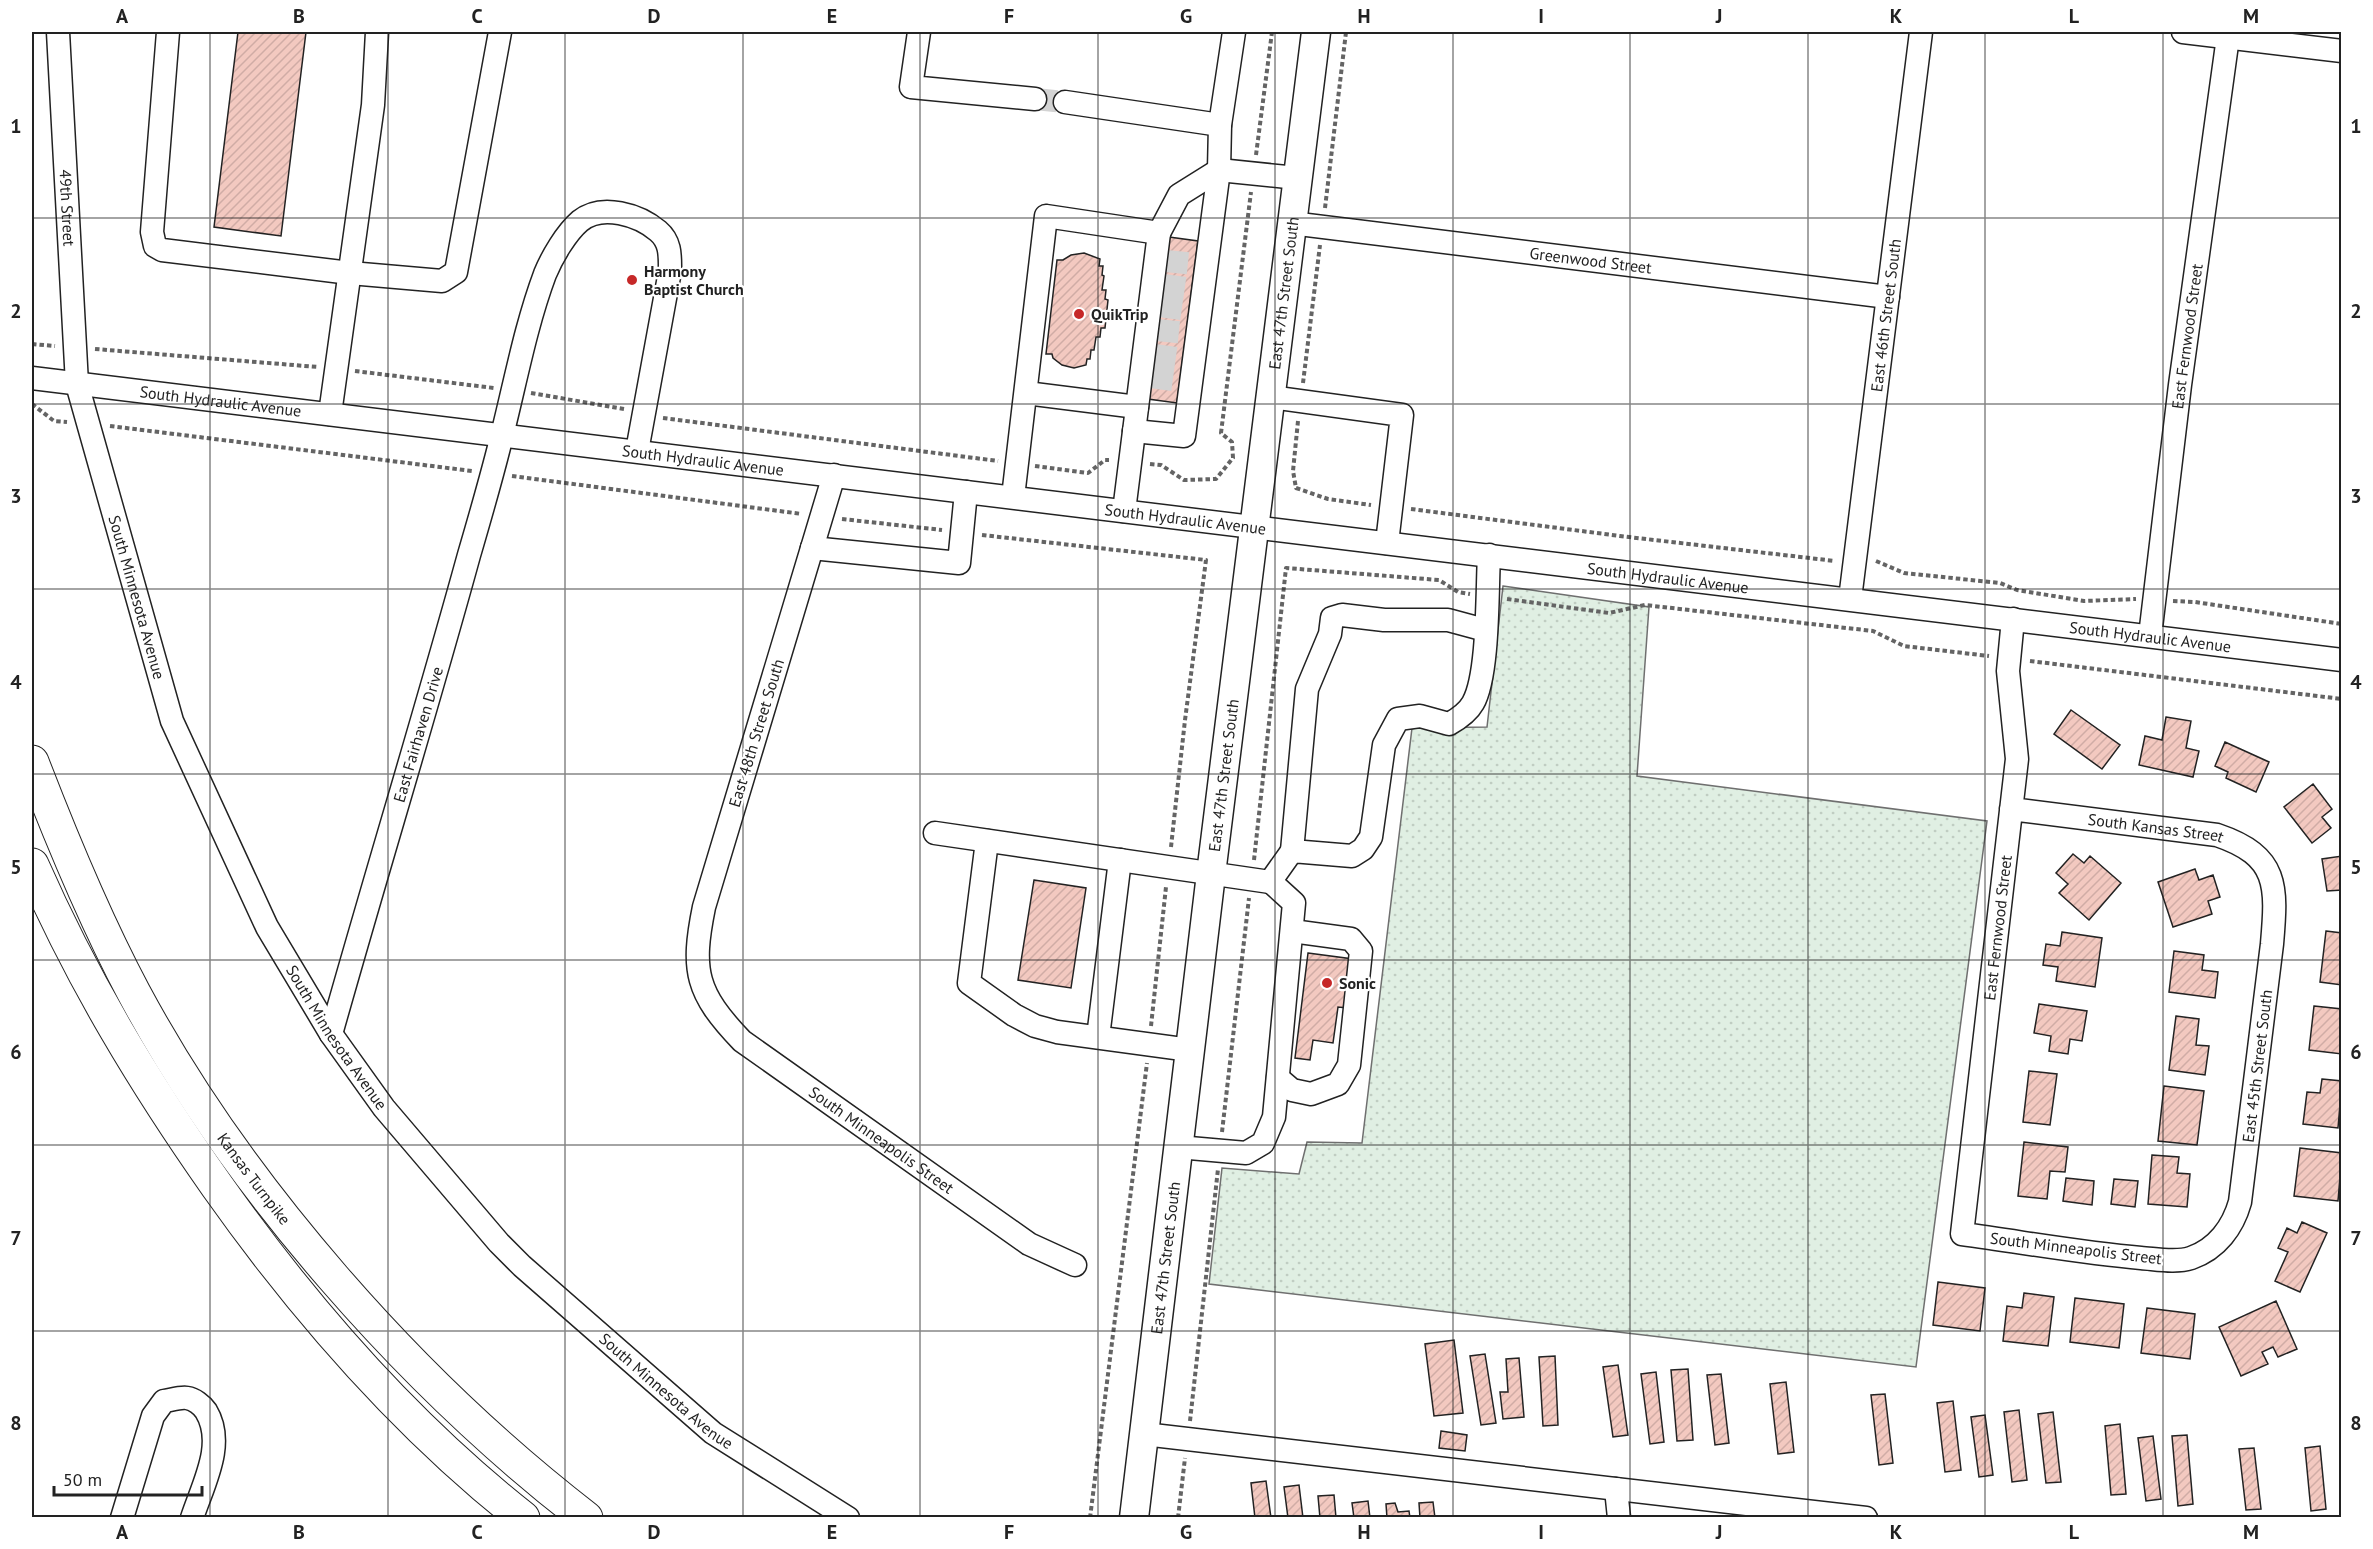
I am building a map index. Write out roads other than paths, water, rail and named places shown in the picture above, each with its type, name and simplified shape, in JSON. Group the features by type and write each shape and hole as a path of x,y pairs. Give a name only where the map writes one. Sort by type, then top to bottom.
{"highway":[{"name":"Kansas Turnpike","path":"32,762 65,849 109,946 134,994 170,1057 210,1118 253,1177 328,1270 425,1375 491,1437 586,1518"},
{"path":"32,865 87,981 129,1054 167,1116 239,1217 327,1329 395,1402 456,1460 523,1518"}],"main road":[{"name":"East 47th Street South","path":"1134,1518 1210,874 1316,32"}],"street":[{"name":"49th Street","path":"58,32 77,384"},
{"path":"168,32 152,232 155,246 162,250 350,273 442,281 456,272 500,32"},
{"path":"330,414 373,105 377,32"},
{"path":"919,32 911,87 1035,99"},
{"path":"1134,431 1184,436 1187,371 1201,265 1219,170 1220,125 1234,32"},
{"name":"East 46th Street South","path":"1850,599 1921,32"},
{"path":"2183,32 2342,51"},
{"name":"East Fernwood Street","path":"2150,636 2180,385 2228,37"},
{"path":"1065,102 1220,125"},
{"path":"1124,511 1137,407 1147,365 1161,260 1159,233 1179,195 1219,170 1297,178"},
{"name":"East Fairhaven Drive","path":"331,1034 492,474 525,341 546,273 569,234 581,220 593,215 613,212 637,218 649,224 666,240 670,252 670,272 637,451"},
{"path":"1013,497 1046,216 1159,233"},
{"name":"Greenwood Street","path":"1292,223 1888,297"},
{"name":"South Hydraulic Avenue","path":"32,378 2342,660"},
{"name":"South Minnesota Avenue","path":"77,384 172,721 267,927 331,1034 384,1108 499,1243 522,1266 713,1432 848,1518"},
{"path":"1026,393 1137,407"},
{"path":"1270,397 1402,415 1387,543"},
{"name":"East 48th Street South","path":"706,993 698,962 698,937 704,907 834,476"},
{"path":"812,548 959,563 966,492"},
{"path":"1292,851 1352,856 1363,849 1371,837 1384,745 1398,719 1420,716 1449,724 1460,718 1473,704 1481,682 1489,555"},
{"path":"1261,881 1292,851 1306,689 1330,634 1332,618 1342,615 1384,620 1448,620 1485,630"},
{"name":"East Fernwood Street","path":"1962,1234 2017,759 2008,671 2013,619"},
{"name":"South Kansas Street","path":"2011,809 2217,835 2242,843 2260,858 2272,879 2273,887"},
{"path":"935,833 1261,881 1294,903 1274,1118 1263,1143 1246,1153 1178,1147"},
{"path":"987,841 969,982 1014,1015 1035,1026 1190,1050"},
{"path":"1098,1037 1120,860"},
{"name":"East 45th Street South","path":"2221,1240 2235,1222 2241,1202 2272,944 2276,903 2273,887"},
{"path":"1278,1078 1292,1090 1311,1095 1338,1084 1349,1065 1361,951 1351,939 1292,932"},
{"name":"South Minneapolis Street","path":"706,993 715,1012 741,1041 1029,1244 1075,1265"},
{"name":"South Minneapolis Street","path":"1962,1234 2118,1256 2164,1260 2190,1259 2221,1240"},
{"path":"122,1518 153,1416 164,1401 188,1398 203,1406 212,1420 214,1440 212,1459 192,1518"},
{"path":"1144,1434 1866,1518"},
{"path":"1616,1489 1619,1518"}],"tunnel":[{"path":"1035,99 1065,102"},
{"path":"1166,261 1195,264"},
{"path":"1163,285 1192,289"},
{"path":"1160,306 1189,310"},
{"path":"1157,330 1186,333"},
{"path":"1154,355 1183,359"},
{"path":"1151,377 1180,381"}],"place":[{"name":"Harmony Baptist Church","path":"632,280"},
{"name":"QuikTrip","path":"1079,314"},
{"name":"Sonic","path":"1327,983"}]}
